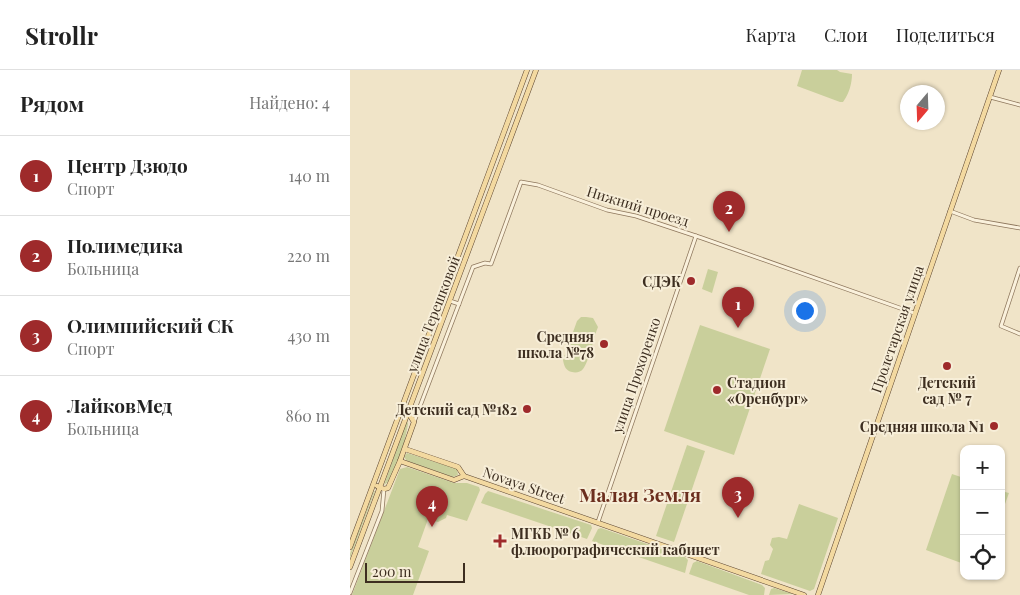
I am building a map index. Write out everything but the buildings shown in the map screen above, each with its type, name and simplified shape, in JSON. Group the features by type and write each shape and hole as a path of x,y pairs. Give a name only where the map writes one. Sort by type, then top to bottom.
{"main road":[{"name":"улица Терешковой","path":"350,547 527,70"},
{"name":"улица Терешковой","path":"350,566 382,488 432,346 536,70"},
{"name":"Пролетарская улица","path":"818,595 999,70"},
{"path":"426,344 432,346"},
{"path":"373,485 382,488 390,485 414,422 408,412"},
{"name":"Novaya Street","path":"405,449 458,467 464,476 804,595"},
{"name":"Novaya Street","path":"400,461 454,480 464,476"}],"street":[{"path":"990,97 1020,105"},
{"name":"Нижний проезд","path":"459,304 473,267 485,263 491,264 519,185 521,182 525,182 607,210 636,216 696,236 914,314"},
{"path":"950,211 974,220 1020,228"},
{"name":"улица Прохоренко","path":"598,522 696,236"},
{"path":"1020,268 1001,326 1020,334"},
{"path":"414,422 459,304 450,301"},
{"path":"350,593 382,511 382,488"}],"green space":[{"path":"802,70 837,70 852,74 850,88 843,102 797,86"},
{"path":"708,269 718,272 712,293 702,289"},
{"path":"581,317 593,318 598,327 585,366 581,371 574,372 567,369 563,360 577,321"},
{"name":"Стадион «Оренбург»","path":"700,325 770,349 734,455 664,431"},
{"path":"407,420 405,439 397,466 384,485"},
{"path":"687,445 705,451 674,542 656,536"},
{"path":"407,453 457,469 458,475 453,477 407,461 404,457"},
{"path":"407,467 454,483 467,483 479,487 480,490 467,521 447,515 446,518 438,522 428,519 418,547 429,551 413,595 352,595 400,469"},
{"path":"952,474 960,477 960,563 926,550"},
{"path":"375,491 350,558 350,554"},
{"path":"488,491 591,525 592,528 587,539 481,503"},
{"path":"1005,492 1009,493 1005,504"},
{"path":"799,504 838,518 814,589 810,591 761,574 765,561 769,560 773,549 770,545 772,538 787,539"},
{"path":"601,528 685,557 688,560 685,573 592,541 598,529"},
{"path":"697,561 762,585 765,588 764,595 749,595 689,574 693,563"},
{"path":"774,588 793,594 769,595 771,589"}],"place":[{"name":"Полимедика","path":"729,232"},
{"name":"СДЭК","path":"691,281"},
{"name":"Центр Дзюдо","path":"738,328"},
{"name":"Средняя школа №78","path":"604,344"},
{"name":"Детский сад № 7","path":"947,366"},
{"name":"Стадион «Оренбург»","path":"717,390"},
{"name":"Детский сад №182","path":"527,409"},
{"name":"Средняя школа N1","path":"994,426"},
{"name":"Олимпийский СК","path":"738,518"},
{"name":"ЛайковМед","path":"432,527"},
{"name":"МГКБ № 6 флюорографический кабинет","path":"500,541"}],"district":[{"name":"Малая Земля","path":"640,494"}]}
